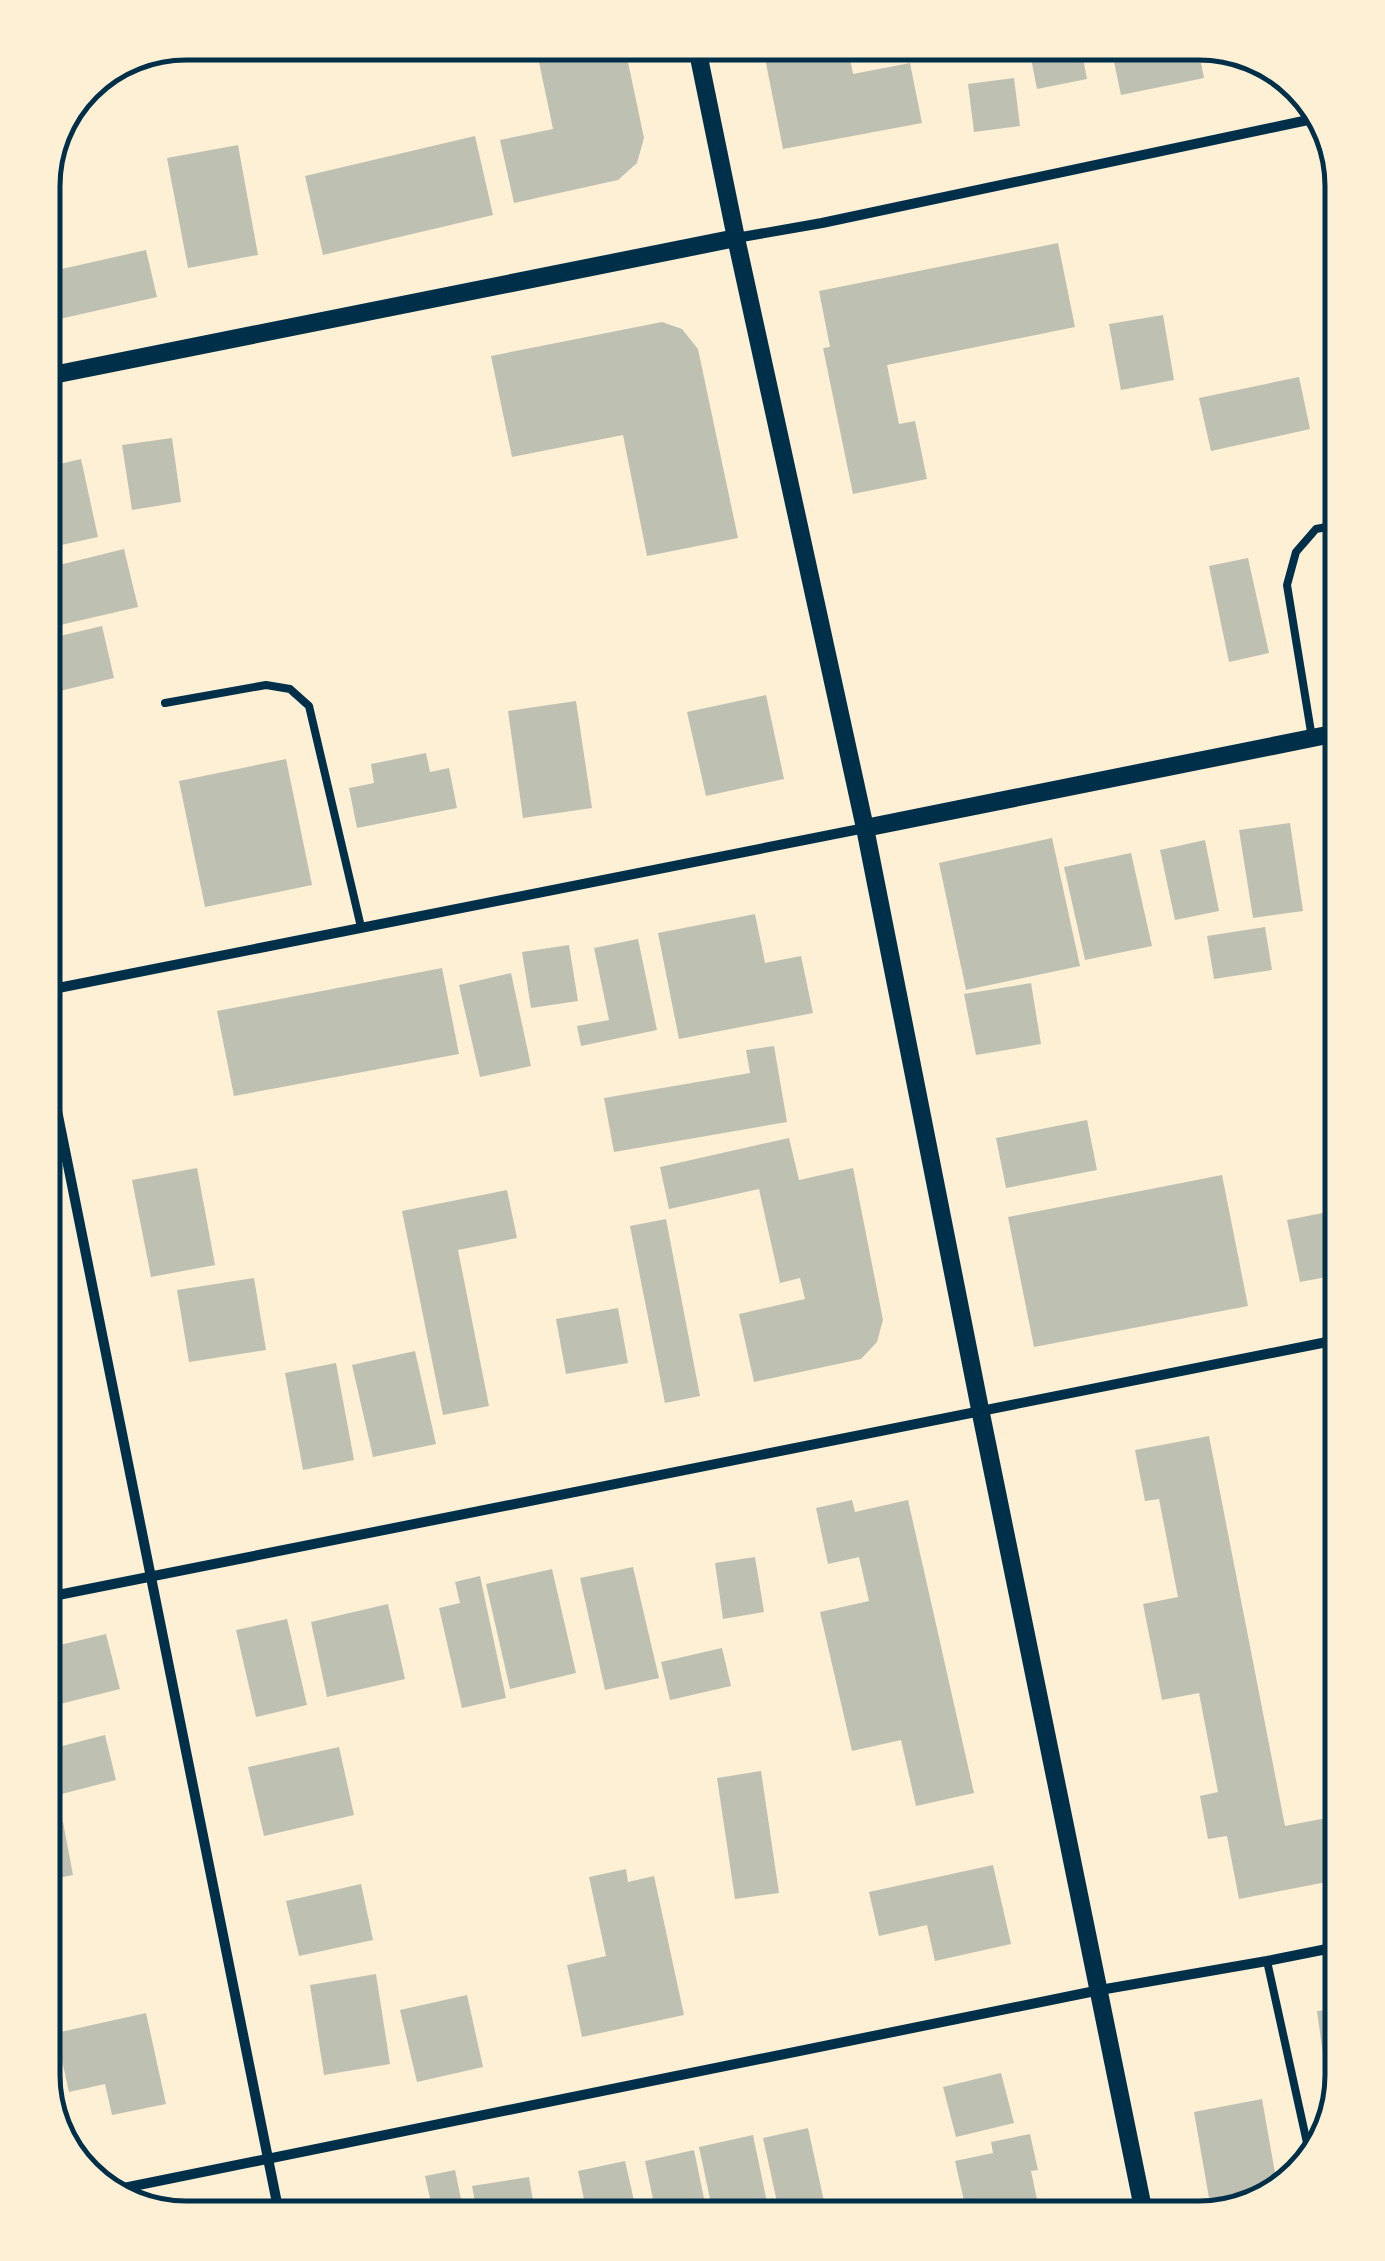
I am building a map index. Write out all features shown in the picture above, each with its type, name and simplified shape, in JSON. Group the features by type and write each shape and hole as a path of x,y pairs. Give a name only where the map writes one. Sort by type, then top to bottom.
{"street":[{"path":"699,60 865,828 1142,2201"},
{"path":"60,374 822,223 1306,120"},
{"path":"60,988 1325,735"},
{"path":"60,1126 277,2201"},
{"path":"60,1594 1325,1342"},
{"path":"129,2187 1100,1990 1325,1950"}],"lane":[{"path":"1312,738 1287,584 1296,552 1316,529 1325,527"},
{"path":"165,703 266,685 290,689 309,706 361,928"},
{"path":"1267,1962 1306,2141"}],"building":[{"path":"539,60 628,60 644,138 637,163 618,180 514,203 500,140 553,129"},
{"path":"765,60 850,60 853,74 910,63 922,123 783,149"},
{"path":"1031,60 1083,60 1087,79 1037,89"},
{"path":"1114,60 1200,60 1204,78 1121,95"},
{"path":"1014,78 1020,126 974,132 968,84"},
{"path":"475,136 493,215 323,255 305,176"},
{"path":"238,145 258,255 188,268 167,158"},
{"path":"1058,243 1075,327 887,365 899,424 915,421 927,479 853,494 823,348 830,347 819,291"},
{"path":"146,250 157,297 60,319 60,269"},
{"path":"1163,315 1174,380 1121,390 1109,324"},
{"path":"662,322 682,329 698,349 738,538 647,556 623,435 512,457 491,356"},
{"path":"1299,377 1310,429 1211,451 1199,398"},
{"path":"172,438 181,502 132,510 122,445"},
{"path":"81,459 98,537 60,545 60,464"},
{"path":"124,549 138,607 60,625 60,565"},
{"path":"1248,558 1269,653 1229,662 1209,566"},
{"path":"102,626 114,678 60,691 60,636"},
{"path":"766,695 784,779 706,796 687,712"},
{"path":"576,701 592,808 523,818 508,711"},
{"path":"426,753 430,772 449,768 457,808 357,828 349,788 374,783 371,764"},
{"path":"286,759 312,885 205,907 179,781"},
{"path":"1290,823 1303,911 1253,918 1239,830"},
{"path":"1052,838 1080,966 966,990 939,863"},
{"path":"1205,840 1219,911 1175,920 1160,850"},
{"path":"1131,853 1152,946 1085,960 1064,867"},
{"path":"755,914 765,963 801,956 813,1013 679,1039 658,933"},
{"path":"1265,927 1272,970 1214,979 1207,936"},
{"path":"638,939 657,1030 581,1046 577,1026 609,1020 594,948"},
{"path":"569,945 578,1001 531,1008 522,952"},
{"path":"442,968 459,1054 234,1096 217,1011"},
{"path":"511,973 531,1066 480,1077 459,985"},
{"path":"1031,983 1041,1044 976,1055 964,994"},
{"path":"774,1046 787,1122 614,1152 604,1098 750,1073 746,1050"},
{"path":"1087,1120 1097,1170 1006,1188 996,1138"},
{"path":"789,1138 799,1180 853,1168 883,1320 877,1342 861,1359 754,1382 739,1314 805,1299 800,1278 780,1283 759,1189 669,1209 660,1167"},
{"path":"197,1168 215,1265 151,1277 132,1180"},
{"path":"1222,1175 1248,1306 1034,1347 1008,1217"},
{"path":"507,1190 517,1238 458,1250 489,1406 443,1415 402,1211"},
{"path":"1325,1213 1325,1277 1300,1282 1287,1220"},
{"path":"666,1219 700,1396 665,1403 630,1226"},
{"path":"254,1278 266,1350 189,1362 177,1290"},
{"path":"618,1308 628,1363 566,1374 556,1319"},
{"path":"415,1351 436,1444 373,1457 352,1365"},
{"path":"336,1363 354,1460 303,1470 285,1373"},
{"path":"1209,1436 1285,1826 1325,1818 1325,1882 1239,1899 1227,1836 1208,1839 1200,1796 1218,1792 1199,1693 1162,1700 1143,1604 1178,1597 1159,1499 1145,1501 1135,1450"},
{"path":"852,1500 855,1512 908,1500 974,1793 916,1806 901,1740 852,1751 820,1612 869,1601 859,1557 828,1564 816,1508"},
{"path":"755,1557 764,1612 723,1619 715,1563"},
{"path":"633,1567 659,1678 605,1690 580,1578"},
{"path":"552,1569 576,1673 510,1689 486,1584"},
{"path":"480,1576 506,1698 462,1708 439,1608 460,1603 455,1582"},
{"path":"388,1604 405,1679 327,1697 311,1622"},
{"path":"287,1619 307,1705 256,1717 236,1630"},
{"path":"106,1634 120,1689 60,1704 60,1645"},
{"path":"722,1648 731,1686 670,1700 661,1662"},
{"path":"105,1735 116,1780 60,1794 60,1747"},
{"path":"339,1747 354,1815 264,1836 248,1767"},
{"path":"761,1771 779,1893 735,1899 717,1778"},
{"path":"63,1822 73,1875 60,1878"},
{"path":"993,1865 1011,1944 935,1961 927,1925 879,1936 869,1892"},
{"path":"626,1869 628,1882 654,1876 684,2015 582,2037 567,1965 606,1956 589,1877"},
{"path":"361,1884 373,1940 299,1956 286,1901"},
{"path":"376,1974 390,2064 324,2075 310,1985"},
{"path":"467,1995 483,2067 417,2082 400,2010"},
{"path":"1325,2010 1325,2069 1317,2011"},
{"path":"146,2013 166,2104 112,2115 105,2084 69,2092 60,2032"},
{"path":"1001,2073 1014,2123 956,2137 943,2087"},
{"path":"1262,2099 1275,2175 1231,2197 1209,2200 1194,2112"},
{"path":"808,2128 824,2201 777,2201 763,2138"},
{"path":"1030,2134 1038,2170 1031,2171 1037,2201 964,2201 955,2161 993,2153 991,2142"},
{"path":"753,2135 767,2201 710,2201 699,2147"},
{"path":"694,2150 704,2201 653,2201 645,2161"},
{"path":"625,2161 634,2201 584,2201 578,2171"},
{"path":"455,2170 461,2201 431,2201 425,2176"},
{"path":"529,2177 533,2201 475,2201 472,2186"}]}
